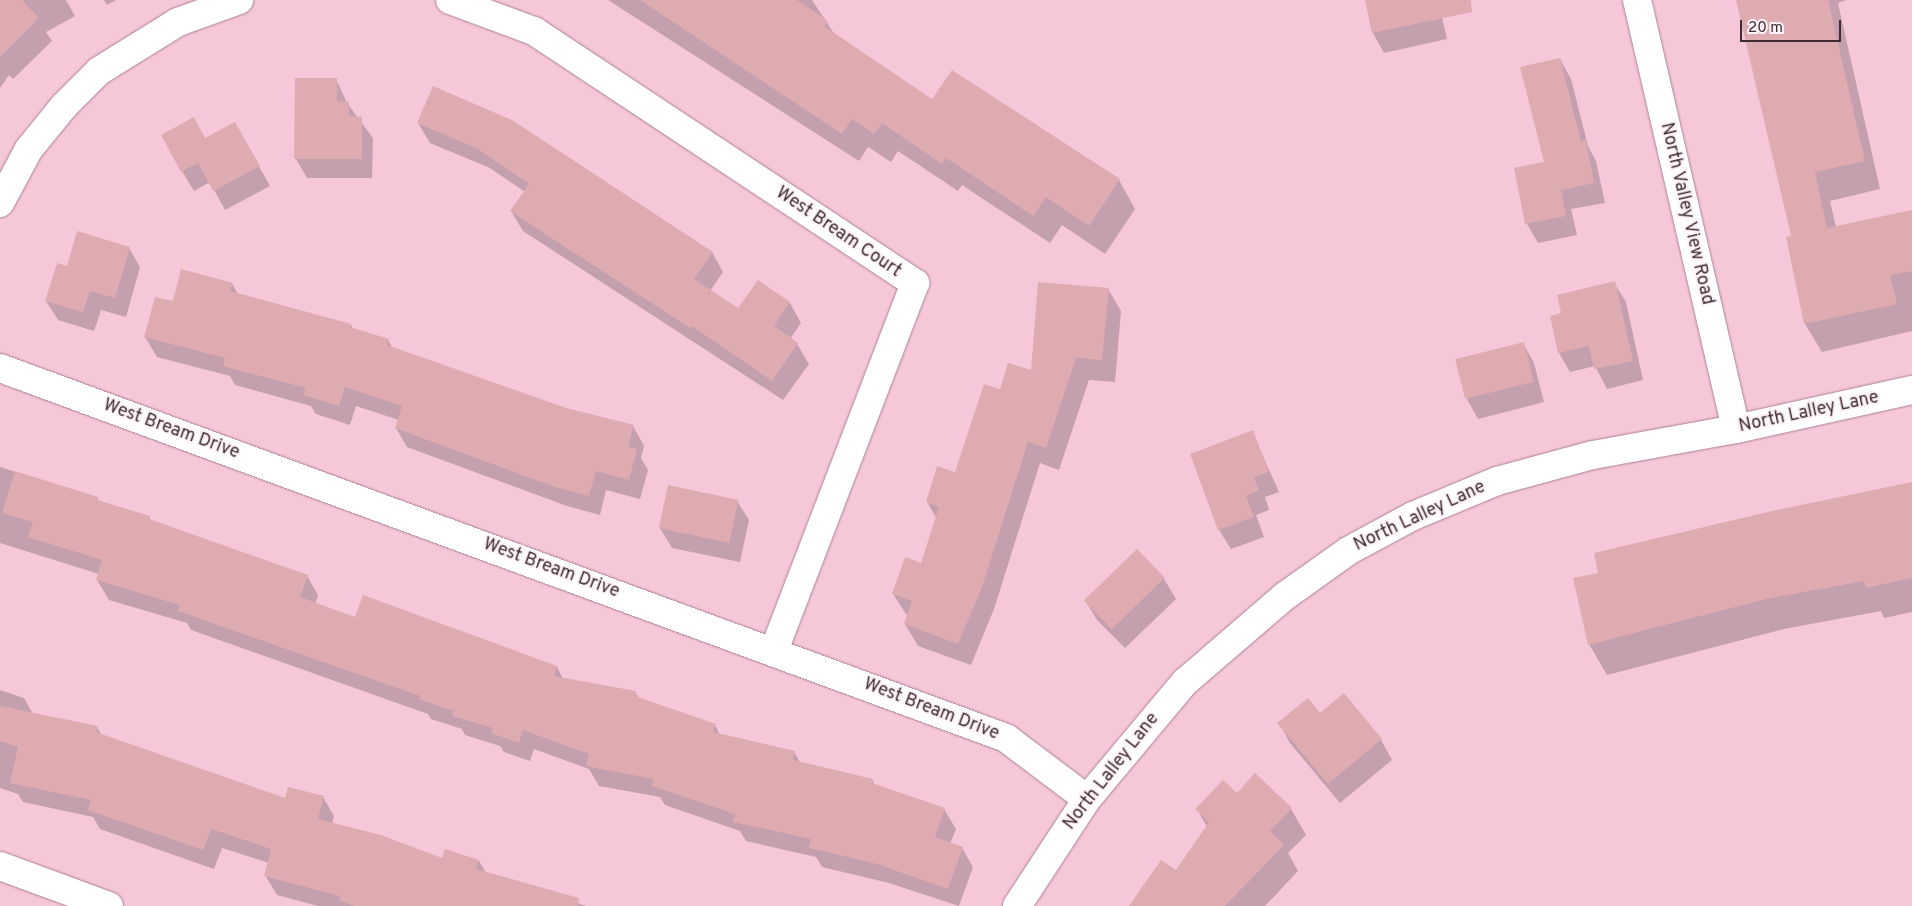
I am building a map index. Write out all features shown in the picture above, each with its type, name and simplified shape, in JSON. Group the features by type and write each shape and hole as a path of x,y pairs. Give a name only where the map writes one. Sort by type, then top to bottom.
{"street":[{"path":"0,203 29,149 64,106 99,71 178,22 239,0"},
{"name":"West Bream Court","path":"450,0 534,31 915,284 774,650"},
{"name":"North Valley View Road","path":"1636,0 1736,429"},
{"name":"West Bream Drive","path":"0,368 774,650 1006,738 1087,799"},
{"name":"North Lalley Lane","path":"1017,906 1087,799 1185,682 1285,596 1348,551 1414,516 1496,481 1593,455 1736,429 1912,390"},
{"path":"0,866 108,906"}],"building":[{"path":"0,0 22,0 39,18 0,57"},
{"path":"640,0 797,0 828,21 824,26 932,99 952,70 1120,179 1089,226 1046,197 1033,216 946,158 942,164 882,123 874,134 852,119 842,134"},
{"path":"1365,0 1471,0 1472,12 1372,33"},
{"path":"1736,0 1828,0 1865,161 1815,172 1827,228 1912,210 1912,271 1890,275 1897,304 1804,324 1786,237 1791,236"},
{"path":"1560,58 1581,141 1586,140 1594,183 1561,190 1566,216 1525,224 1514,168 1544,162 1520,67"},
{"path":"295,78 337,78 337,101 349,102 349,116 362,117 362,159 294,159"},
{"path":"433,86 512,120 713,252 694,279 738,308 758,280 790,302 774,326 798,343 772,381 692,326 690,328 510,211 529,184 478,149 417,123"},
{"path":"194,117 205,138 235,122 260,166 213,191 198,163 181,172 161,135"},
{"path":"77,231 130,247 115,298 90,291 83,312 45,301 57,263 67,266"},
{"path":"181,269 233,283 230,291 351,324 350,327 389,339 387,345 566,408 634,425 628,447 637,449 629,480 596,471 589,496 555,487 395,428 402,406 345,387 339,406 303,395 306,388 223,366 225,358 144,337 155,297 173,301"},
{"path":"1615,281 1633,361 1594,369 1589,346 1558,353 1550,316 1561,313 1557,295"},
{"path":"1038,282 1109,288 1102,360 1076,358 1046,448 1028,442 982,587 958,644 904,624 912,601 892,594 905,557 921,563 939,507 926,502 937,466 955,472 984,384 1000,389 1008,363 1031,370"},
{"path":"1524,342 1534,382 1465,399 1455,359"},
{"path":"1253,430 1269,472 1254,477 1259,490 1246,496 1254,517 1218,530 1190,454"},
{"path":"15,471 98,497 97,500 150,516 149,519 308,575 300,597 355,617 363,595 557,666 554,676 636,691 635,696 716,724 713,732 795,751 793,760 873,779 872,783 945,808 935,837 963,847 948,889 877,864 809,848 811,839 733,822 735,814 652,786 654,779 586,766 589,754 523,730 519,743 491,733 493,728 452,716 454,711 418,699 420,696 178,611 180,605 96,580 102,560 28,537 33,522 2,513"},
{"path":"1912,482 1912,578 1866,588 1864,581 1766,599 1588,645 1573,578 1598,573 1594,553 1772,511"},
{"path":"668,485 738,500 729,543 659,528"},
{"path":"1137,549 1165,578 1112,629 1084,600"},
{"path":"1344,693 1382,739 1328,784 1277,723 1308,698 1320,713"},
{"path":"0,706 98,726 96,732 285,798 288,787 324,796 318,819 381,835 442,858 445,849 479,860 476,869 579,898 578,906 354,906 339,900 340,896 264,876 271,849 211,829 203,850 88,810 91,800 10,783 18,747 0,741"},
{"path":"1255,773 1292,808 1270,831 1284,845 1225,906 1129,906 1161,860 1176,870 1209,822 1195,809 1223,780 1237,793"}]}
